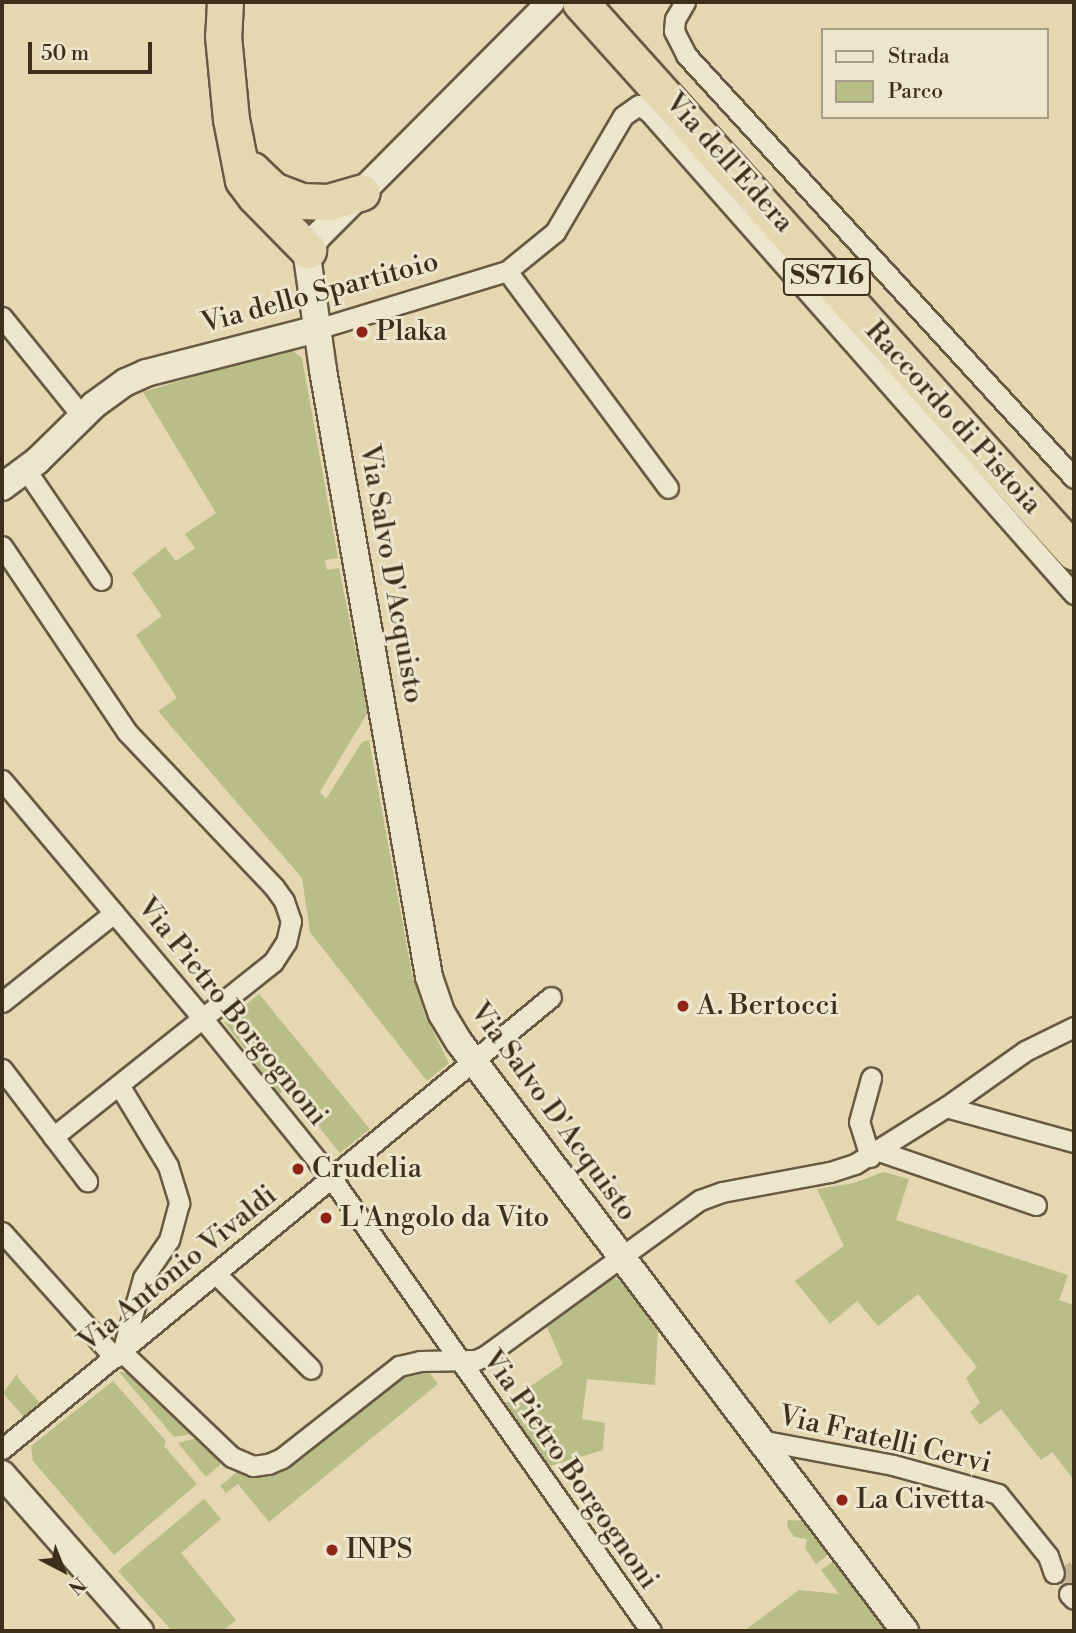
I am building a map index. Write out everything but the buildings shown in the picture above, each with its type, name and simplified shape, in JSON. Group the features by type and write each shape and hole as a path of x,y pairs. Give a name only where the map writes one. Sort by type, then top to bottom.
{"highway":[{"path":"225,2 223,36 236,151 249,189 312,244"},
{"name":"Raccordo di Pistoia","path":"580,2 1074,552"},
{"name":"Raccordo di Pistoia","path":"605,2 1074,526"},
{"path":"236,151 264,183 282,195 301,201 328,202 362,192"},
{"path":"301,201 314,222 312,244"}],"street":[{"name":"Via dell'Edera","path":"685,2 675,19 674,31 686,55 1074,478"},
{"path":"312,244 547,6"},
{"name":"Via dell'Edera","path":"618,123 635,106 642,107 649,113 1074,594"},
{"name":"Via dello Spartitoio","path":"2,487 26,470 82,416 115,389 146,373 317,329 507,271 555,232 618,123"},
{"name":"Via Salvo D'Acquisto","path":"312,244 317,329 429,977 442,1014 473,1063 905,1631"},
{"path":"507,271 667,488"},
{"path":"2,317 82,416"},
{"path":"26,470 101,580"},
{"path":"2,546 127,732 269,881 289,911 290,930 281,952 262,971 53,1137"},
{"name":"Via Pietro Borgognoni","path":"2,780 203,1019 332,1179 651,1631"},
{"path":"2,1002 114,913"},
{"name":"Via Antonio Vivaldi","path":"2,1449 551,997"},
{"path":"2,1231 118,1355 226,1452 253,1466 268,1464 282,1458 399,1366 420,1361 485,1356 688,1208 711,1195 843,1169 874,1154 1025,1051 1074,1027"},
{"path":"2,1069 87,1181"},
{"path":"872,1078 859,1122 874,1154 1036,1205"},
{"path":"118,1355 143,1278 169,1240 179,1203 168,1166 119,1085"},
{"path":"946,1107 1074,1142"},
{"path":"216,1274 311,1369"},
{"name":"Via Fratelli Cervi","path":"760,1440 893,1465 998,1494 1055,1567"},
{"path":"783,1470 820,1450"},
{"path":"2,1474 140,1631"}],"green space":[{"path":"289,348 302,358 338,558 325,560 327,570 339,568 368,712 320,792 326,799 362,742 369,740 412,974 425,1015 449,1063 427,1081 310,932 302,878 158,711 177,698 136,635 162,616 132,573 165,547 176,561 195,548 185,534 216,513 143,392"},
{"path":"259,994 370,1129 340,1153 287,1088 279,1094 224,1022"},
{"path":"883,1172 909,1179 896,1220 1068,1275 1059,1300 1074,1305 1074,1480 1052,1452 1041,1460 1001,1409 980,1425 970,1412 980,1403 966,1378 977,1367 918,1294 878,1326 857,1301 830,1324 795,1281 844,1246 817,1189 854,1183"},
{"path":"612,1278 622,1281 658,1327 655,1385 587,1379 582,1419 605,1423 603,1450 547,1467 503,1405 563,1364 546,1325"},
{"path":"428,1371 438,1384 269,1522 238,1484 226,1493 220,1486 238,1471 249,1474 401,1377"},
{"path":"119,1372 132,1373 192,1434 174,1437"},
{"path":"18,1373 18,1378 41,1404 24,1417 3,1393"},
{"path":"113,1381 166,1441 164,1446 197,1484 114,1555 33,1461 31,1446"},
{"path":"197,1438 221,1464 206,1477 178,1443"},
{"path":"204,1499 221,1519 181,1553 236,1620 223,1631 172,1631 118,1571"},
{"path":"788,1520 804,1521 829,1554 816,1564 805,1548 807,1539 794,1537 787,1526"},
{"path":"834,1561 887,1631 744,1631 799,1590 839,1594 821,1570"}],"tunnel":[{"path":"1062,1567 1074,1584"}],"place":[{"name":"Plaka","path":"362,332"},
{"name":"A. Bertocci","path":"683,1006"},
{"name":"Crudelia","path":"298,1169"},
{"name":"L'Angolo da Vito","path":"326,1218"},
{"name":"La Civetta","path":"842,1500"},
{"name":"INPS","path":"332,1550"}]}
